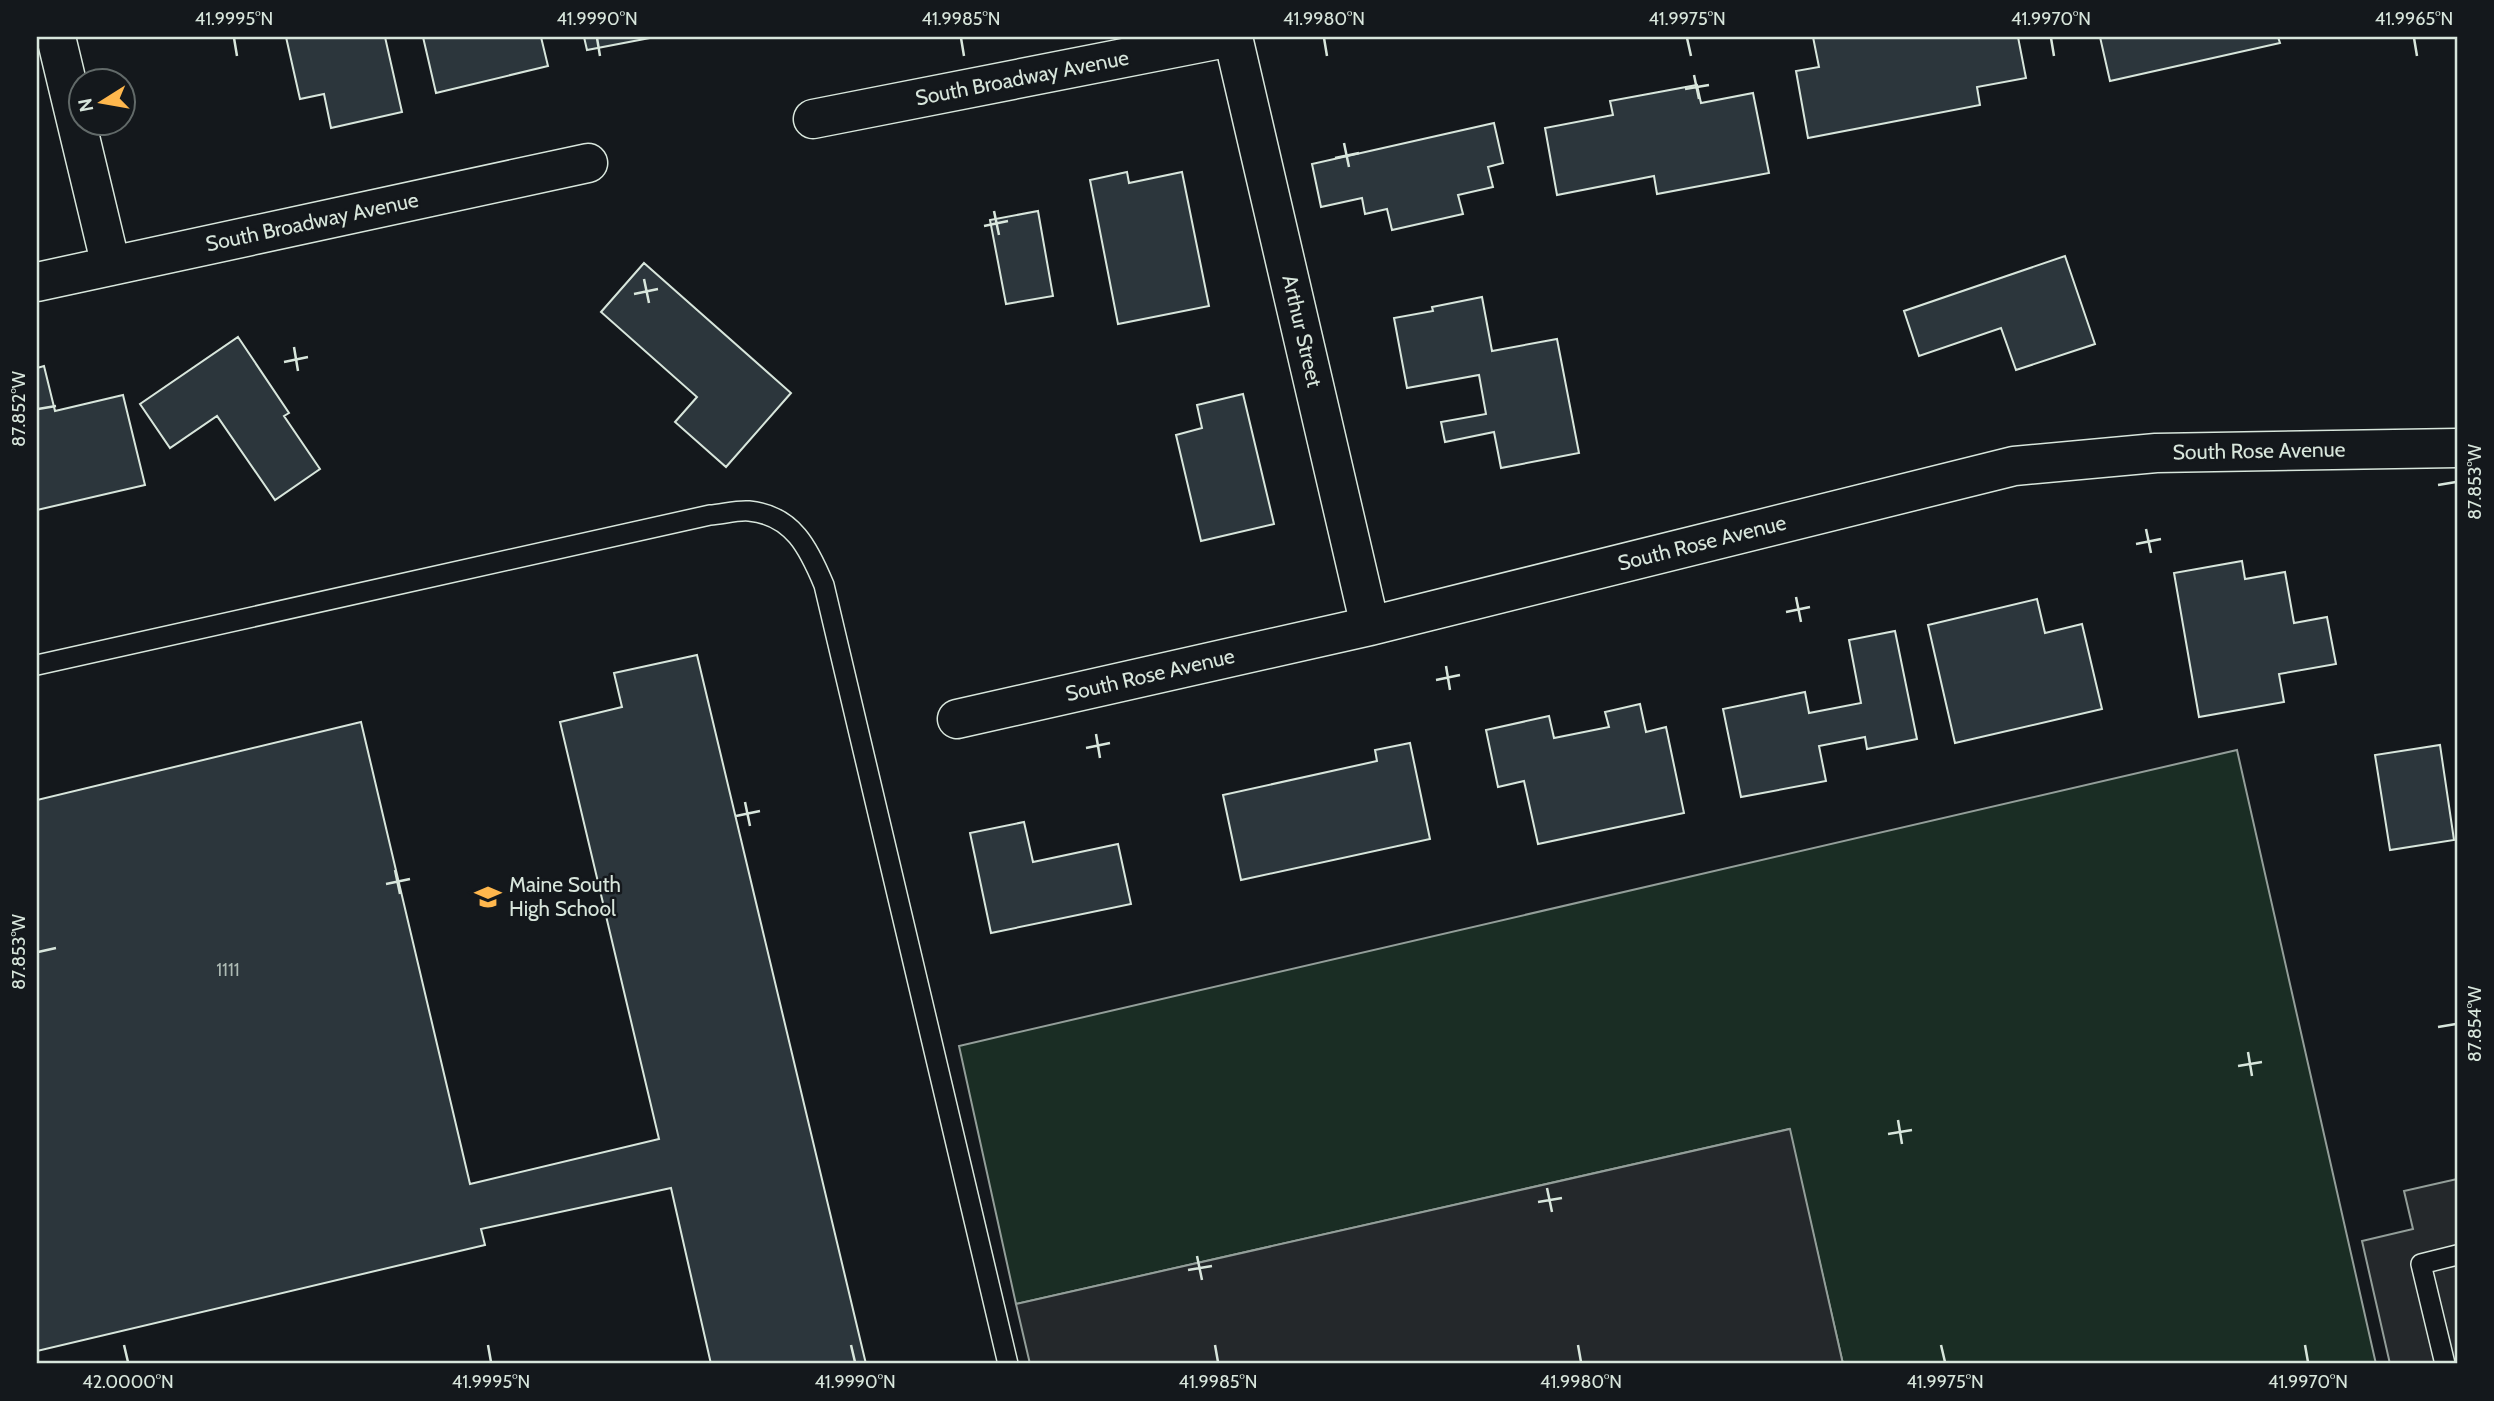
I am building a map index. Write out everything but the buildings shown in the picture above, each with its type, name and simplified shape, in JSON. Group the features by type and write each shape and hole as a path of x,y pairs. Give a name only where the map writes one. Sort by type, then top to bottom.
{"street":[{"path":"56,37 111,266"},
{"name":"South Broadway Avenue","path":"813,120 1232,37"},
{"name":"Arthur Street","path":"1232,37 1370,626"},
{"name":"South Broadway Avenue","path":"37,282 588,163"},
{"name":"South Rose Avenue","path":"957,719 1370,626 2014,466 2156,453 2457,448"}],"lane":[{"path":"37,665 710,515 747,511 771,515 793,530 810,552 824,585 1008,1364"},
{"path":"2445,1364 2421,1264 2457,1255"}],"green space":[{"path":"2237,750 2376,1364 1843,1364 1789,1129 1016,1304 959,1046"}],"shaded area":[{"path":"1790,1129 1843,1364 1030,1364 1016,1304"},
{"path":"2457,1179 2457,1364 2390,1364 2362,1241 2413,1229 2404,1191"}],"place":[{"name":"Maine South High School","path":"488,897"}]}
